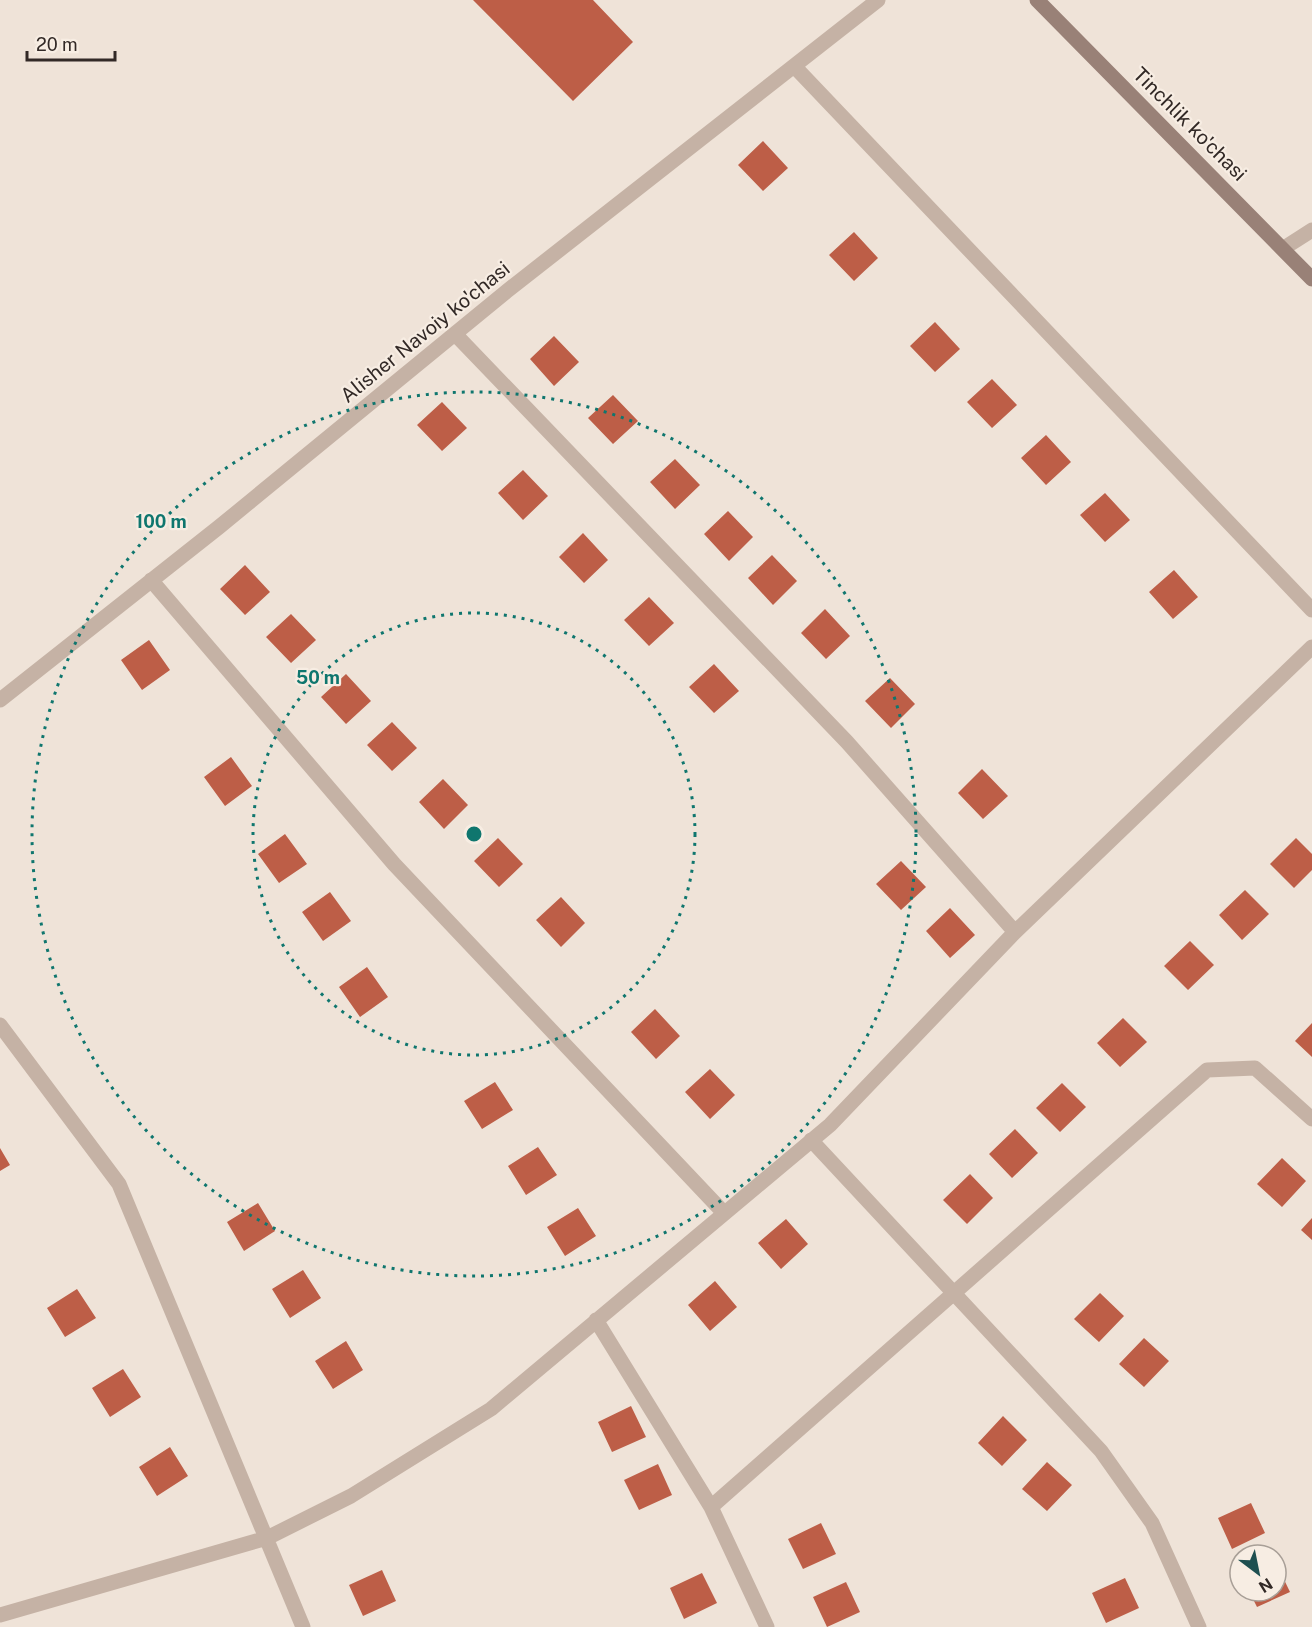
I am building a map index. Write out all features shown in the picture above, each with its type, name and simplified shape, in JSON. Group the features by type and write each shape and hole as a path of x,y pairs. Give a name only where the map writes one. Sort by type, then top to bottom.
{"main road":[{"name":"Tinchlik ko'chasi","path":"1037,0 1284,248 1312,279"}],"street":[{"name":"Alisher Navoiy ko'chasi","path":"0,700 455,334 878,0"},
{"path":"794,66 1312,610"},
{"path":"1284,248 1312,230"},
{"path":"455,334 847,742 1015,932"},
{"path":"151,580 394,864 724,1213"},
{"path":"0,1615 267,1538 351,1496 490,1409 830,1125 1015,932 1312,647"},
{"path":"0,1025 119,1184 303,1627"},
{"path":"711,1507 1207,1070 1255,1068 1312,1119"},
{"path":"811,1140 1101,1451 1152,1523 1199,1627"},
{"path":"596,1320 711,1507 767,1627"}],"building":[{"path":"473,0 593,0 633,42 573,101"},
{"path":"763,141 788,168 763,191 738,165"},
{"path":"854,232 878,258 854,281 829,255"},
{"path":"935,322 960,349 935,372 910,346"},
{"path":"554,336 579,362 554,386 530,359"},
{"path":"992,379 1017,405 992,428 967,402"},
{"path":"613,395 638,421 613,444 588,418"},
{"path":"442,402 467,428 442,451 417,425"},
{"path":"1046,435 1071,462 1046,485 1021,458"},
{"path":"675,459 700,485 675,509 650,482"},
{"path":"523,470 548,496 523,520 498,493"},
{"path":"1105,493 1130,520 1105,542 1080,515"},
{"path":"728,511 753,537 729,561 704,534"},
{"path":"583,533 608,560 584,583 559,557"},
{"path":"772,555 797,581 773,605 748,578"},
{"path":"245,565 270,592 245,615 220,589"},
{"path":"1174,570 1198,597 1173,619 1149,592"},
{"path":"649,597 674,623 649,646 624,620"},
{"path":"825,609 850,636 826,659 801,633"},
{"path":"291,614 316,640 291,663 266,637"},
{"path":"149,640 170,670 142,690 121,660"},
{"path":"714,664 739,691 714,713 689,687"},
{"path":"346,674 371,701 346,724 321,697"},
{"path":"890,678 915,704 891,728 865,701"},
{"path":"392,722 417,748 392,771 367,745"},
{"path":"231,757 252,786 225,806 204,777"},
{"path":"982,769 1008,796 983,819 958,793"},
{"path":"443,779 468,805 444,829 419,802"},
{"path":"285,834 307,864 279,883 258,854"},
{"path":"498,838 523,864 499,887 474,861"},
{"path":"1296,838 1312,854 1312,870 1294,888 1270,864"},
{"path":"901,861 926,887 901,910 876,884"},
{"path":"1245,890 1269,914 1242,940 1219,915"},
{"path":"330,892 351,921 323,941 302,912"},
{"path":"561,897 585,923 561,947 536,920"},
{"path":"950,908 975,935 950,958 926,931"},
{"path":"1190,941 1214,965 1188,990 1164,966"},
{"path":"367,967 388,997 360,1017 339,987"},
{"path":"655,1009 680,1036 656,1059 631,1032"},
{"path":"1123,1018 1147,1042 1120,1067 1097,1043"},
{"path":"1312,1023 1312,1057 1295,1041"},
{"path":"710,1069 735,1095 710,1119 685,1092"},
{"path":"495,1082 513,1110 482,1129 464,1101"},
{"path":"1062,1083 1086,1107 1060,1132 1036,1108"},
{"path":"1015,1129 1038,1153 1012,1178 989,1154"},
{"path":"538,1147 557,1175 526,1195 508,1166"},
{"path":"0,1148 10,1165 0,1171"},
{"path":"1282,1158 1306,1181 1282,1207 1257,1184"},
{"path":"970,1174 993,1198 967,1224 943,1200"},
{"path":"258,1203 275,1231 244,1251 227,1222"},
{"path":"578,1208 596,1236 565,1256 547,1227"},
{"path":"1312,1218 1312,1240 1301,1230"},
{"path":"786,1219 808,1244 781,1269 758,1243"},
{"path":"303,1270 321,1298 290,1318 272,1289"},
{"path":"715,1281 737,1307 710,1331 688,1305"},
{"path":"77,1289 96,1318 65,1337 47,1308"},
{"path":"1100,1293 1124,1316 1099,1342 1074,1319"},
{"path":"1144,1338 1169,1361 1144,1387 1119,1364"},
{"path":"346,1341 363,1370 333,1389 315,1361"},
{"path":"123,1369 141,1397 110,1417 92,1388"},
{"path":"631,1406 646,1437 612,1452 598,1422"},
{"path":"1003,1416 1027,1440 1002,1466 978,1443"},
{"path":"170,1447 188,1476 157,1496 139,1467"},
{"path":"1047,1462 1072,1485 1047,1511 1022,1489"},
{"path":"658,1464 672,1495 639,1510 624,1480"},
{"path":"1251,1503 1265,1533 1244,1543 1229,1543 1218,1518"},
{"path":"821,1523 836,1554 803,1569 788,1539"},
{"path":"382,1570 396,1601 363,1616 349,1585"},
{"path":"702,1573 717,1603 684,1619 670,1588"},
{"path":"1125,1578 1139,1608 1106,1623 1092,1593"},
{"path":"846,1582 860,1612 827,1627 813,1597"}]}
